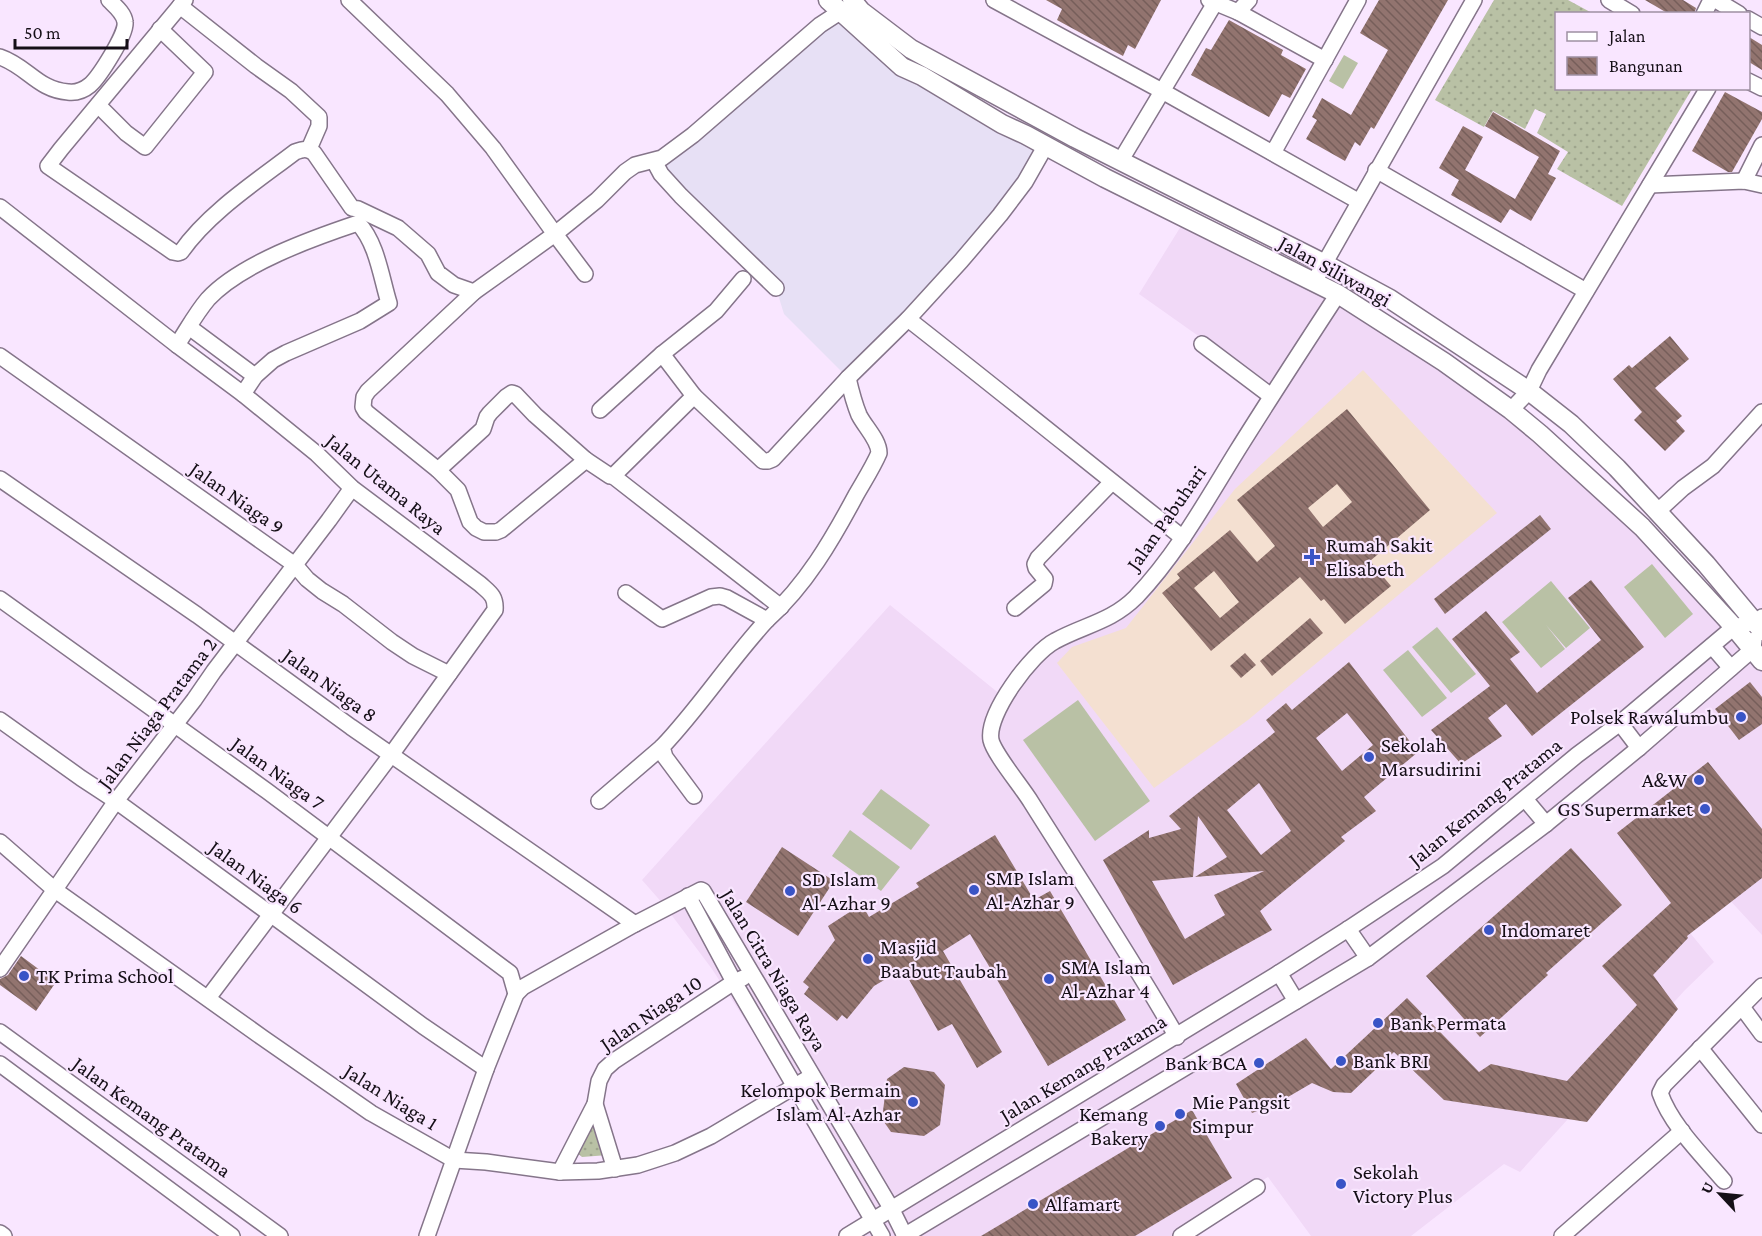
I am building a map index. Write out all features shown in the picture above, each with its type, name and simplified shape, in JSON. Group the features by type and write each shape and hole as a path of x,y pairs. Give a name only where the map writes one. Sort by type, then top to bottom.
{"main road":[{"name":"Jalan Siliwangi","path":"840,4 902,67 922,76 1002,124 1046,145 1105,178 1338,294 1444,362 1511,410 1642,527 1758,655"},
{"name":"Jalan Siliwangi","path":"840,4 861,10 911,49 1075,138 1390,299 1529,391 1571,424 1658,511 1760,623"}],"street":[{"path":"0,57 24,69 33,79 46,86 68,92 80,91 90,85 104,66 126,24 125,19 109,0"},
{"path":"349,0 447,94 493,148 585,274"},
{"path":"994,0 1358,201"},
{"path":"1273,153 1358,0"},
{"path":"1314,282 1474,0"},
{"path":"1609,0 1629,12"},
{"path":"1713,0 1734,12"},
{"path":"1121,160 1212,2 1244,6 1325,60"},
{"path":"309,149 319,126 319,117 291,91 256,66 182,3 48,166 175,253 181,252 202,226 295,152 309,149 351,208 358,209 398,228 428,254 438,273 454,285 474,292"},
{"path":"586,460 496,532 484,532 470,522 458,490 438,470 366,412 363,401 368,391 474,292 555,234 597,200 625,172 635,165 654,161 668,154 693,135 820,25 840,4"},
{"path":"98,105 126,133 145,147 205,72 160,29"},
{"path":"1511,410 1529,391 1539,370 1707,90"},
{"path":"662,354 694,396 763,461 772,459 961,261 1025,182 1046,145"},
{"path":"1744,181 1762,145"},
{"path":"654,161 661,174 681,196 776,288"},
{"path":"1376,170 1586,291"},
{"path":"1650,185 1744,181 1762,185"},
{"name":"Jalan Utama Raya","path":"0,207 243,394 317,454 352,488 490,592 495,600 495,609 449,675"},
{"path":"177,345 208,299 234,278 291,247 358,223 363,228 374,251 388,303 360,321 279,356 255,376 243,394"},
{"path":"600,410 662,354 716,311 743,279"},
{"name":"Jalan Pabuhari","path":"1177,1036 1022,787 993,747 990,737 991,724 1001,703 1024,669 1052,642 1117,614 1160,568 1183,538 1271,396 1338,294"},
{"path":"908,319 1183,538"},
{"path":"189,327 255,376"},
{"path":"1202,344 1271,396"},
{"name":"Jalan Niaga 9","path":"0,356 295,565 307,579 386,638 413,656 449,675"},
{"path":"599,801 662,747 691,715 745,644 816,566 879,453 878,445 860,418 848,378"},
{"path":"438,470 483,429 490,413 506,397 512,393 515,394 534,415 560,435 586,460 607,475 613,476 781,607"},
{"path":"613,476 694,396"},
{"path":"1658,511 1683,488 1713,466 1762,412"},
{"name":"Jalan Niaga 8","path":"0,479 236,642 391,755 635,924"},
{"path":"1015,608 1044,584 1045,579 1035,564 1038,558 1112,483"},
{"name":"Jalan Niaga Pratama 2","path":"0,969 116,801 352,488"},
{"path":"626,593 662,619 711,597 720,596 767,620"},
{"name":"Jalan Niaga 7","path":"0,599 175,724 510,973 516,994"},
{"path":"904,1236 1368,957 1546,824 1731,669 1758,655 1760,623"},
{"name":"Jalan Kemang Pratama","path":"847,1236 1279,973 1443,866 1620,723 1734,627 1760,623"},
{"path":"1712,646 1731,669"},
{"path":"208,998 330,838 449,675"},
{"name":"Jalan Niaga 6","path":"0,720 116,801 423,1026 486,1069"},
{"path":"1620,723 1639,748"},
{"path":"662,747 665,757 694,796"},
{"path":"1525,799 1546,824"},
{"name":"Jalan Niaga 1","path":"0,842 55,890 102,925 370,1113 454,1160 560,1172 597,1171 638,1165 675,1153 711,1136 812,1076"},
{"name":"Jalan Citra Niaga Raya","path":"882,1236 734,982 688,896 703,891 891,1208 904,1236"},
{"path":"427,1236 486,1069 516,994 523,987 688,896"},
{"path":"1348,929 1368,957"},
{"path":"1279,973 1296,1001"},
{"name":"Jalan Niaga 10","path":"560,1172 595,1104 599,1081 605,1068 734,982 752,974"},
{"path":"1724,1181 1682,1131 1660,1093 1664,1085 1762,986"},
{"path":"1742,1007 1762,1034"},
{"name":"Jalan Kemang Pratama","path":"0,1032 280,1236"},
{"path":"1700,1048 1762,1125"},
{"path":"0,1064 232,1236"},
{"path":"595,1104 615,1169"},
{"path":"1562,1236 1682,1131"},
{"path":"1181,1236 1257,1187"},
{"path":"0,1233 4,1236"}],"shaded area":[{"path":"841,12 887,54 1046,145 1024,183 848,378 784,314 776,288 661,174 662,158"},
{"path":"1186,218 1444,362 1675,555 1762,660 1762,935 1725,895 1686,928 1714,962 1685,990 1520,1172 1504,1164 1411,1236 1311,1236 1268,1177 1173,1236 866,1236 862,1200 712,969 664,905 642,880 890,605 1001,695 1059,631 1103,627 1178,541 1279,393 1139,294"},
{"name":"Rumah Sakit Elisabeth","path":"1363,370 1497,513 1248,720 1154,788 1057,663 1072,647 1126,628 1235,489"}],"green space":[{"path":"1494,0 1568,0 1590,12 1555,12 1555,90 1691,90 1622,206 1557,169 1568,152 1537,133 1546,114 1535,109 1525,129 1493,111 1484,127 1435,100"},
{"path":"1344,55 1358,63 1343,89 1329,81"},
{"path":"1652,564 1693,614 1665,638 1624,587"},
{"path":"1551,581 1590,628 1566,648 1546,625 1565,649 1541,668 1502,622"},
{"path":"1437,627 1476,674 1451,693 1412,647"},
{"path":"1408,650 1447,698 1422,717 1383,670"},
{"path":"1078,700 1150,801 1095,841 1023,740"},
{"path":"881,789 930,825 911,850 862,814"},
{"path":"850,830 900,867 881,891 832,856"},
{"path":"595,1114 608,1155 582,1157 576,1152"}],"building":[{"path":"1046,0 1161,0 1135,49 1128,45 1123,56 1057,20 1062,9"},
{"path":"1379,0 1448,0 1374,129 1371,127 1360,146 1355,142 1345,161 1306,139 1317,120 1312,117 1322,98 1351,115 1388,50 1360,33"},
{"path":"1645,0 1683,0 1696,8 1695,12 1666,12"},
{"path":"1229,20 1283,50 1281,55 1306,69 1290,98 1282,94 1269,117 1191,75 1206,48 1211,50"},
{"path":"1750,38 1762,45 1762,70 1750,63"},
{"path":"1725,92 1762,112 1762,119 1732,172 1728,172 1692,151"},
{"path":"1493,112 1560,151 1548,174 1556,178 1531,221 1510,209 1501,223 1451,195 1459,180 1439,168 1463,126 1483,137 1465,170 1515,199 1539,157 1485,126"},
{"path":"1670,336 1689,359 1655,388 1682,416 1676,421 1685,431 1665,451 1634,420 1642,412 1613,379 1629,365 1632,368"},
{"path":"1347,409 1430,510 1370,561 1391,586 1345,624 1324,599 1321,601 1300,577 1211,651 1162,593 1180,578 1177,574 1230,530 1257,562 1275,546 1237,500","holes":["1337,484 1352,502 1323,527 1308,508","1214,571 1239,602 1220,618 1194,588"]},
{"path":"1540,515 1551,529 1445,614 1434,599"},
{"path":"1591,580 1644,647 1532,736 1506,704 1488,718 1502,736 1461,764 1431,730 1490,686 1452,639 1486,611 1520,652 1510,659 1537,693 1601,640 1568,598"},
{"path":"1310,618 1323,633 1272,676 1260,661"},
{"path":"1245,653 1256,665 1241,678 1230,666"},
{"path":"1349,662 1418,752 1364,797 1376,811 1341,837 1345,841 1260,911 1272,930 1173,985 1103,860 1149,830 1149,838 1181,829 1169,816 1275,732 1266,720 1286,703 1292,710","holes":["1347,713 1373,745 1342,771 1316,738","1259,783 1291,831 1261,855 1227,810","1198,816 1227,857 1195,877 1264,871 1214,895 1225,915 1185,939 1152,881 1193,877"]},
{"name":"Polsek Rawalumbu","path":"1750,682 1762,697 1762,724 1739,740 1715,709"},
{"path":"1708,762 1762,829 1762,878 1687,936 1688,938 1653,975 1678,1009 1587,1122 1444,1100 1394,1052 1351,1093 1333,1092 1312,1083 1276,1104 1252,1113 1236,1084 1306,1038 1331,1069 1407,998 1479,1072 1491,1064 1567,1081 1637,1005 1602,966 1671,903 1617,833"},
{"path":"995,835 1034,900 1050,891 1126,1020 1048,1066 970,934 943,951 1002,1052 977,1068 952,1024 938,1031 903,969 874,986 847,1019 842,1015 837,1021 804,994 809,987 803,982 835,940 828,926 862,904 869,917 919,887 916,883"},
{"name":"SD Islam Al-Azhar 9","path":"782,847 834,881 798,936 746,902"},
{"path":"1571,848 1622,905 1546,973 1548,975 1480,1037 1426,976"},
{"name":"TK Prima School","path":"21,956 56,982 36,1011 0,985 0,979 8,975"},
{"name":"Kelompok Bermain Islam Al-Azhar","path":"904,1067 934,1072 945,1085 940,1125 924,1136 891,1132 882,1119 887,1079"},
{"path":"1192,1110 1232,1178 1135,1236 981,1236"}],"place":[{"name":"Rumah Sakit Elisabeth","path":"1312,557"},
{"name":"Polsek Rawalumbu","path":"1741,717"},
{"name":"Sekolah Marsudirini","path":"1369,757"},
{"name":"A&W","path":"1699,780"},
{"name":"GS Supermarket","path":"1705,809"},
{"name":"SMP Islam Al-Azhar 9","path":"974,890"},
{"name":"SD Islam Al-Azhar 9","path":"790,891"},
{"name":"Indomaret","path":"1489,930"},
{"name":"Masjid Baabut Taubah","path":"868,959"},
{"name":"TK Prima School","path":"24,976"},
{"name":"SMA Islam Al-Azhar 4","path":"1049,979"},
{"name":"Bank Permata","path":"1378,1023"},
{"name":"Bank BRI","path":"1341,1061"},
{"name":"Bank BCA","path":"1259,1063"},
{"name":"Kelompok Bermain Islam Al-Azhar","path":"913,1102"},
{"name":"Mie Pangsit Simpur","path":"1180,1114"},
{"name":"Kemang Bakery","path":"1160,1126"},
{"name":"Sekolah Victory Plus","path":"1341,1184"},
{"name":"Alfamart","path":"1033,1204"}]}
